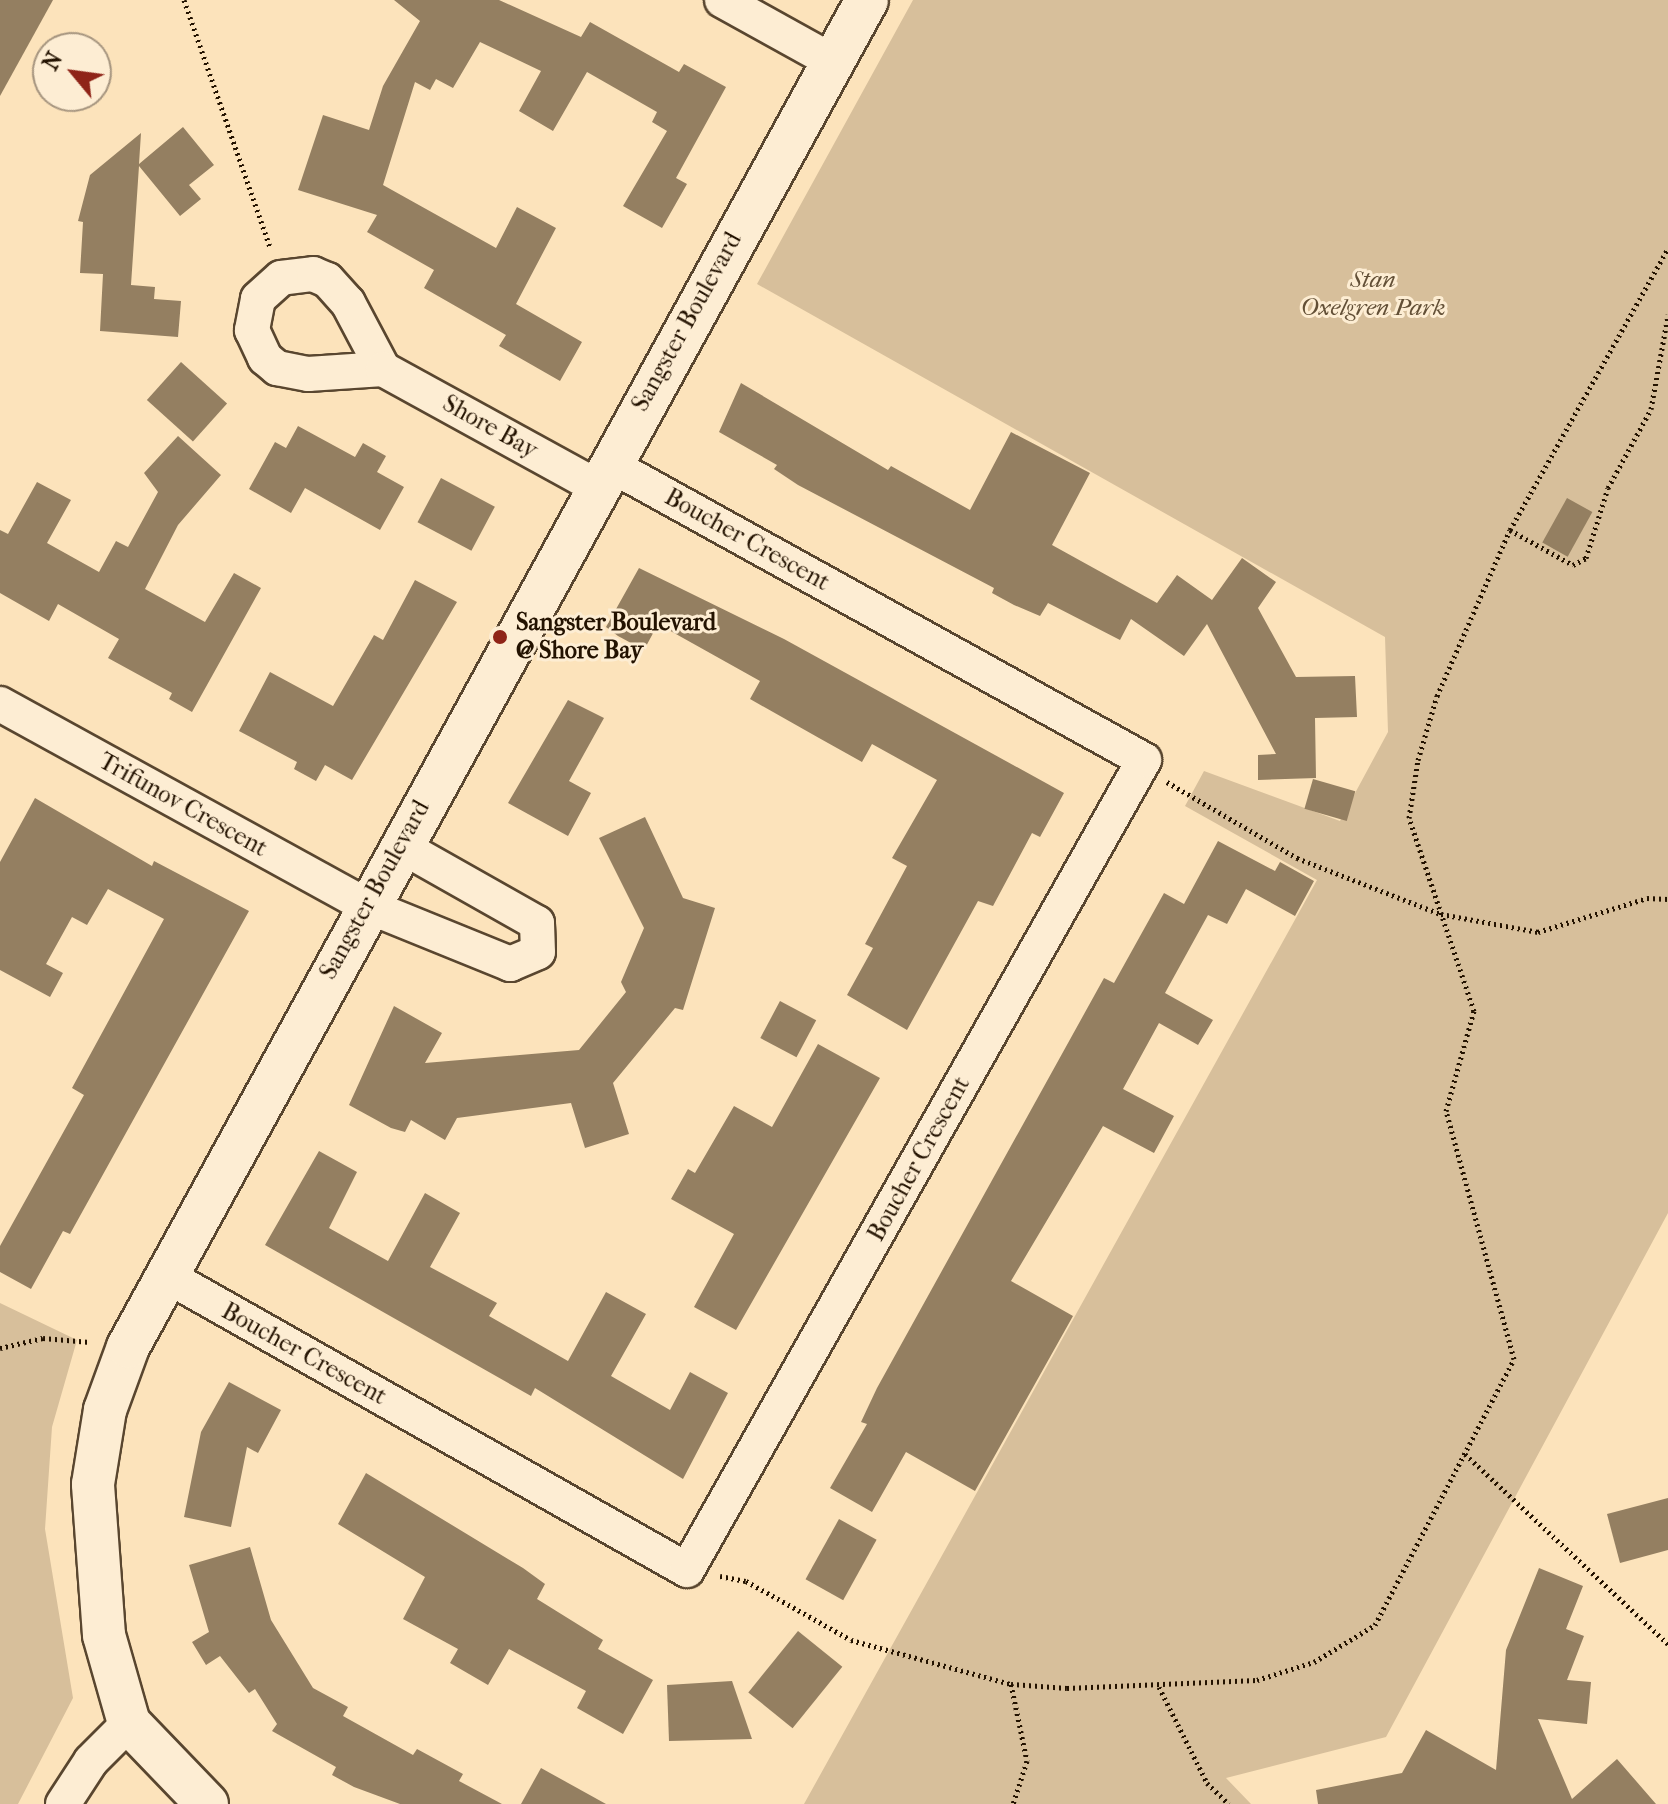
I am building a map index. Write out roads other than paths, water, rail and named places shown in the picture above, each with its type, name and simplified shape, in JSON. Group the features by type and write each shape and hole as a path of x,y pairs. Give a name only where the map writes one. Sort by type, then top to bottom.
{"street":[{"path":"722,0 832,61"},
{"name":"Sangster Boulevard","path":"207,1804 129,1723 104,1635 93,1484 105,1410 128,1347 365,905 401,846 602,475 867,0"},
{"path":"313,274 340,290 383,369 292,374 265,358 252,330 258,299 281,278 313,274"},
{"name":"Shore Bay","path":"383,369 602,475"},
{"name":"Boucher Crescent","path":"167,1276 687,1570 1144,760 602,475"},
{"name":"Trifunov Crescent","path":"0,704 365,905 510,964 538,952 537,923 401,846"},
{"path":"63,1804 91,1761 129,1723"}],"place":[{"name":"Sangster Boulevard @ Shore Bay","path":"500,637"}],"park label":[{"name":"Stan Oxelgren Park","path":"1373,294"}]}
